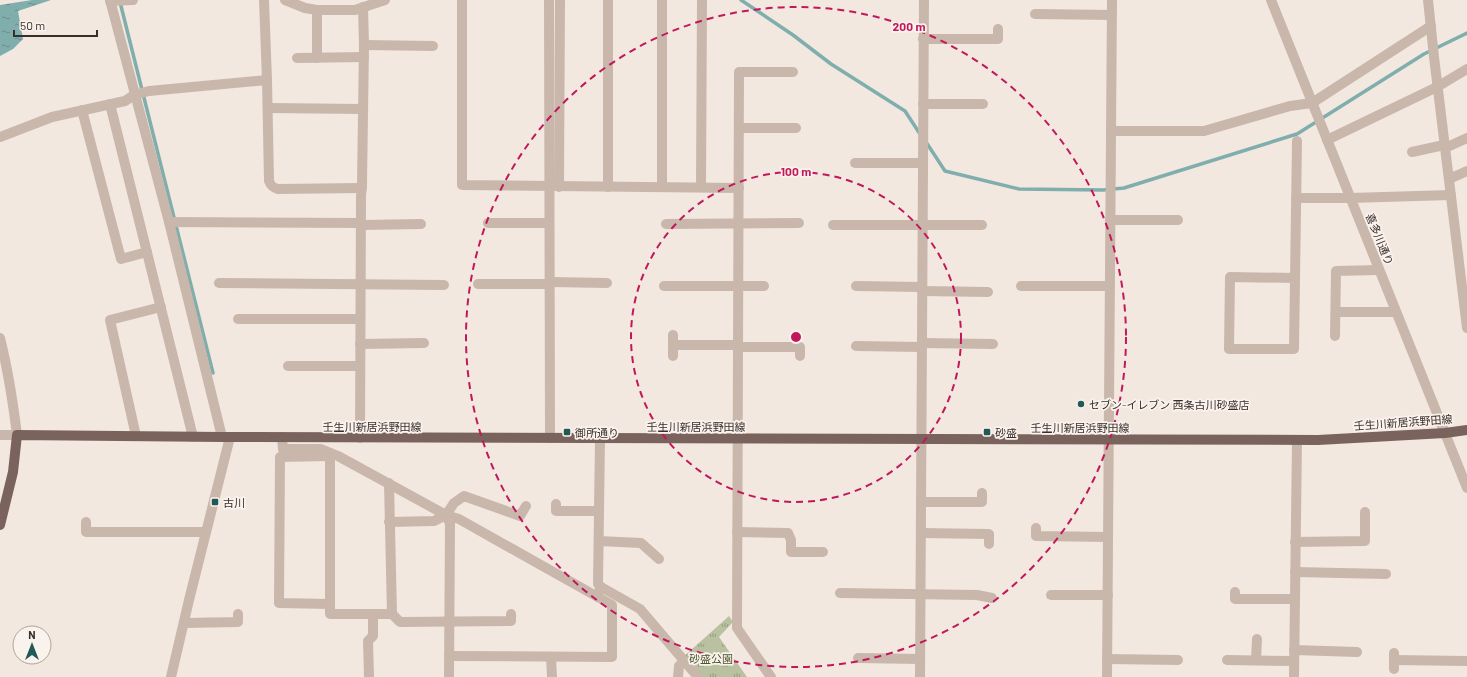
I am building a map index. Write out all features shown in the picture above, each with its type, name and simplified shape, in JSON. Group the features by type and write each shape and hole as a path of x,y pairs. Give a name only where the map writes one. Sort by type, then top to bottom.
{"main road":[{"name":"壬生川新居浜野田線","path":"17,435 360,438 1296,440 1445,433 1467,430"},
{"path":"0,525 13,472 17,435"}],"street":[{"path":"133,0 110,0 226,437 206,532 171,677"},
{"path":"264,0 269,181 273,188 278,189 362,188"},
{"path":"285,0 305,8 317,10 355,10 385,0"},
{"path":"462,0 462,185 739,188"},
{"path":"549,0 554,23 554,186 549,223 550,438"},
{"path":"554,23 560,0"},
{"path":"608,0 608,187"},
{"path":"662,0 662,187"},
{"path":"701,187 702,0"},
{"path":"920,677 924,0"},
{"path":"1107,677 1112,0"},
{"name":"喜多川通り","path":"1271,0 1467,488"},
{"path":"1428,0 1437,87 1467,328"},
{"path":"360,438 360,224 364,57 363,7"},
{"path":"317,10 317,58"},
{"path":"1035,14 1112,15"},
{"path":"1111,131 1204,131 1290,106 1312,103 1431,26"},
{"path":"923,39 998,39 998,29"},
{"path":"364,45 433,46"},
{"path":"297,58 364,57"},
{"path":"1327,140 1437,87 1467,69"},
{"path":"771,677 737,628 739,72 793,72"},
{"path":"0,137 52,117 125,101 134,94 149,91 267,80"},
{"path":"110,104 193,437"},
{"path":"923,104 983,104"},
{"path":"268,108 363,109"},
{"path":"82,110 121,258 147,252"},
{"path":"739,128 796,128"},
{"path":"1412,152 1445,146 1467,138"},
{"path":"1295,278 1230,277 1230,349 1294,349 1297,141"},
{"path":"855,163 923,163"},
{"path":"1449,179 1467,172"},
{"path":"1296,198 1451,195"},
{"path":"1110,220 1178,220"},
{"path":"169,222 421,224"},
{"path":"488,223 549,223"},
{"path":"666,224 799,223"},
{"path":"833,225 982,225"},
{"path":"1335,336 1336,271 1379,270"},
{"path":"478,284 607,283"},
{"path":"219,284 444,285"},
{"path":"664,286 764,286"},
{"path":"856,286 988,292"},
{"path":"1021,286 1110,286"},
{"path":"136,436 110,320 160,307"},
{"path":"1336,312 1396,312"},
{"path":"238,319 360,319"},
{"path":"673,335 673,351 738,346 800,347 800,356"},
{"path":"0,338 8,373 17,435 0,435"},
{"path":"360,344 424,343"},
{"path":"856,346 994,344"},
{"path":"288,366 360,366"},
{"path":"282,437 283,449 321,449 389,483 446,515 459,519 599,591 640,610 681,663 698,677"},
{"path":"449,656 612,657 612,605 599,591 598,584 600,438"},
{"path":"1294,677 1296,440"},
{"path":"330,454 330,614 392,614"},
{"path":"330,454 280,457 279,603 330,604"},
{"path":"389,483 392,614 400,622 511,621 511,614"},
{"path":"921,502 982,502 982,493"},
{"path":"389,522 434,522 446,515 454,503 464,496 520,516 526,506"},
{"path":"556,504 556,510 599,511"},
{"path":"1296,542 1365,542 1365,512"},
{"path":"446,515 450,524 449,677"},
{"path":"86,522 86,532 206,532"},
{"path":"1036,528 1036,536 1108,537"},
{"path":"737,532 788,533 791,540 791,552 823,552"},
{"path":"921,533 989,534 989,544"},
{"path":"598,542 641,543 659,558"},
{"path":"1295,572 1386,574"},
{"path":"1235,592 1234,599 1295,599"},
{"path":"840,593 977,595 992,598"},
{"path":"1051,595 1108,595"},
{"path":"184,623 238,622 238,614"},
{"path":"368,677 368,641 373,636 373,614"},
{"path":"1256,660 1257,639"},
{"path":"1227,660 1256,660 1357,652"},
{"path":"551,656 552,677"},
{"path":"858,658 920,659"},
{"path":"1107,659 1178,660"},
{"path":"1394,661 1467,661"},
{"path":"678,677 681,663"}],"green space":[{"name":"砂盛公園","path":"729,616 733,622 719,637 747,677 698,677 682,658"}],"water":[{"path":"32,0 51,0 18,11 23,39 13,49 0,56 0,5"}],"waterway":[{"path":"741,0 793,35 831,64 905,111 920,134"},
{"path":"120,2 213,373"},
{"path":"926,142 945,171 1019,189 1103,190 1124,188 1297,134 1424,54 1467,33"}],"place":[{"name":"セブン-イレブン 西条古川砂盛店","path":"1081,404"},
{"name":"御所通り","path":"567,432"},
{"name":"砂盛","path":"987,432"},
{"name":"古川","path":"215,502"}]}
